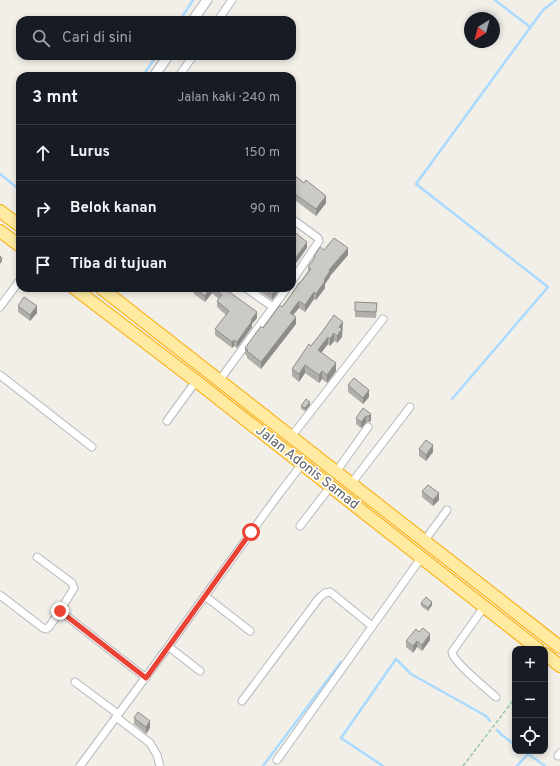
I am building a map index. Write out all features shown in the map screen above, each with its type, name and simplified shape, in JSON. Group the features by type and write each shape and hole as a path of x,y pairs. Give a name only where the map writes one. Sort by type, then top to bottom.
{"highway":[{"path":"0,211 16,223"},
{"path":"0,231 16,243"},
{"name":"Jalan Adonis Samad","path":"79,292 196,381 534,646"},
{"path":"106,292 222,377 294,433 336,472 425,540 560,647"},
{"path":"548,656 560,666"}],"street":[{"path":"196,16 207,0"},
{"path":"221,16 232,0"},
{"path":"157,72 165,60"},
{"path":"182,72 190,60"},
{"path":"296,222 318,238 319,241 296,275"},
{"path":"0,307 16,285"},
{"path":"252,292 273,307"},
{"path":"222,377 284,292"},
{"path":"294,433 383,319"},
{"path":"0,375 92,447"},
{"path":"167,421 196,381"},
{"path":"351,484 410,407"},
{"path":"336,472 368,427"},
{"path":"80,766 169,647 302,464"},
{"path":"300,526 330,487"},
{"path":"425,540 446,512"},
{"path":"0,595 43,628 46,629 49,627 74,586 37,557"},
{"path":"277,760 421,558"},
{"path":"242,701 319,598 325,593 330,592 372,626"},
{"path":"205,596 250,631"},
{"path":"484,606 452,652 452,656 458,664 496,697"},
{"path":"60,611 146,678"},
{"path":"169,647 200,671"},
{"path":"75,682 150,743 157,755 160,766"}],"path":[{"path":"463,766 512,702"}],"building":[{"path":"296,176 304,183 306,180 326,196 316,209 296,195"},
{"path":"296,233 307,242 296,257"},
{"path":"334,238 348,248 329,270 330,271 324,280 325,281 316,294 314,292 305,305 299,301 290,313 296,317 261,362 245,348 261,326 263,328 280,305 282,307 293,292 296,292 296,288 311,269 308,267 320,247 324,250"},
{"path":"200,292 208,292 205,296"},
{"path":"218,292 230,292 257,312 237,342 234,340 232,342 215,329 229,311 217,301 222,295"},
{"path":"24,297 37,306 30,315 18,306"},
{"path":"355,302 377,303 376,312 355,311"},
{"path":"334,315 343,322 339,327 342,329 337,336 334,333 330,339 328,337 318,350 336,363 327,375 322,371 319,375 305,365 299,374 292,369 309,344 311,346"},
{"path":"354,378 369,390 363,398 348,385"},
{"path":"306,399 310,402 305,408 301,406"},
{"path":"363,408 371,414 366,416 361,422 356,418"},
{"path":"426,440 433,445 426,455 419,449"},
{"path":"428,485 439,493 433,500 422,491"},
{"path":"426,597 432,602 428,608 421,603"},
{"path":"423,628 430,634 422,645 417,641 413,646 406,641 416,629 419,632"},
{"path":"138,712 150,721 146,727 134,718"}],"waterway":[{"path":"183,16 193,0"},
{"path":"495,0 530,27"},
{"path":"452,399 548,287 416,184 543,10 556,0"},
{"path":"146,72 153,60"},
{"path":"0,174 16,187"},
{"path":"383,766 341,738 396,659 411,674 486,716 490,721"},
{"path":"263,766 341,662"},
{"path":"497,730 512,743"},
{"path":"528,754 545,766"},
{"path":"517,766 528,754"}],"route":[{"path":"60,611 146,678 251,532"}]}
